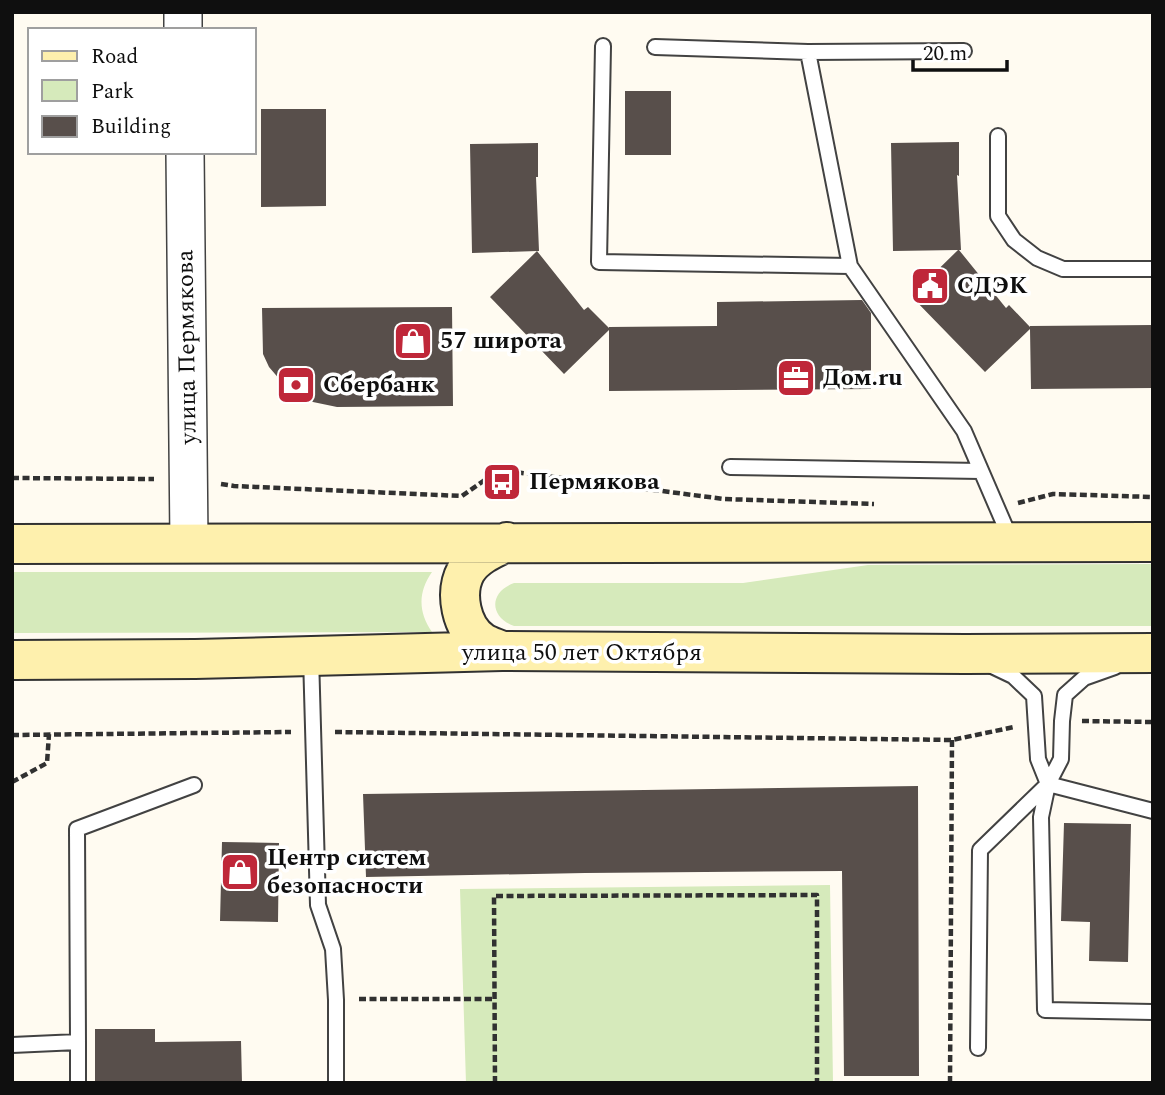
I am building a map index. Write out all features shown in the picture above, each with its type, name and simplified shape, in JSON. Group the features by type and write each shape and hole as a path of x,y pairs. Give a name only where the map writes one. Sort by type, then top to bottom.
{"main road":[{"path":"12,544 507,542 1004,525 1153,542"},
{"path":"502,651 480,641 464,621 459,596 467,571 484,553 507,542"},
{"name":"улица 50 лет Октября","path":"12,660 182,659 502,651 1151,653"}],"street":[{"name":"улица Пермякова","path":"185,154 189,542"}],"lane":[{"path":"603,46 599,262 850,266"},
{"path":"654,47 808,52 964,51"},
{"path":"808,52 850,266 964,431 1004,525"},
{"path":"998,136 998,216 1014,240 1037,258 1063,269 1153,269"},
{"path":"730,467 981,471"},
{"path":"1151,653 1084,678 1065,695 1061,759 1048,784 1041,817 1045,1010 1153,1012"},
{"path":"965,654 1013,676 1034,696 1038,759 1048,784"},
{"path":"311,656 318,905 333,949 336,1083"},
{"path":"1048,784 1153,811"},
{"path":"978,1048 980,850 1048,784"},
{"path":"78,1083 77,829 194,785"},
{"path":"12,1045 78,1042"}],"path":[{"path":"12,478 189,479 234,486 462,496 499,470 724,499 874,504"},
{"path":"1004,525 1053,494 1153,497"},
{"path":"1062,721 1153,722"},
{"path":"12,735 313,732 952,740 1036,722"},
{"path":"12,782 47,763 49,734"},
{"path":"950,1083 952,740"},
{"path":"495,1083 494,896 817,895 817,1083"},
{"path":"336,1000 495,999"}],"green space":[{"path":"1153,564 1153,626 514,626 500,617 495,605 500,592 514,583 743,583 868,565"},
{"path":"12,572 432,572 422,594 422,610 432,632 12,633"},
{"path":"830,885 833,1083 466,1083 460,889"}],"building":[{"path":"625,91 671,91 671,155 625,155"},
{"path":"261,109 326,109 326,206 261,207"},
{"path":"959,142 959,250 1006,308 1009,305 1030,327 1153,325 1153,388 1031,389 1030,329 985,372 911,296 958,250 893,251 891,143"},
{"path":"538,143 536,177 539,251 472,253 470,144"},
{"path":"537,251 584,310 588,307 609,328 717,326 717,302 862,300 871,313 871,389 609,391 609,330 564,374 490,297"},
{"path":"452,307 453,406 337,407 313,402 287,388 269,367 263,354 262,308"},
{"path":"918,786 919,1076 844,1076 842,871 366,877 363,794"},
{"path":"1064,823 1131,824 1128,962 1089,961 1090,922 1061,921"},
{"path":"222,842 279,843 278,922 220,921"},
{"path":"95,1029 155,1029 155,1042 241,1041 242,1083 95,1083"}],"place":[{"name":"СДЭК","path":"930,286"},
{"name":"57 широта","path":"413,341"},
{"name":"Дом.ru","path":"796,378"},
{"name":"Сбербанк","path":"296,385"},
{"name":"Пермякова","path":"502,482"},
{"name":"Центр систем безопасности","path":"240,872"}]}
